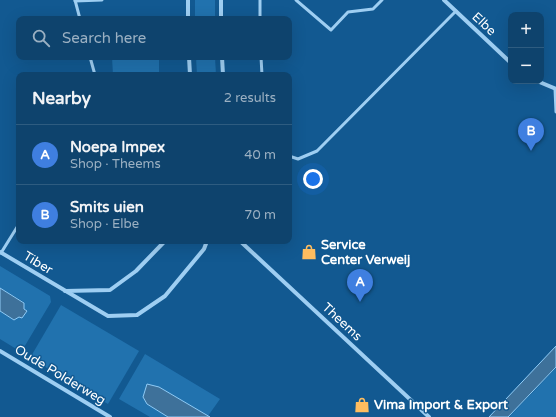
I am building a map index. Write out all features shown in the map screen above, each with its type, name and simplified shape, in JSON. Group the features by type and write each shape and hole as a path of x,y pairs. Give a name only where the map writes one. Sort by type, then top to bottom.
{"street":[{"path":"188,0 188,16"},
{"path":"221,0 221,16"},
{"name":"Elbe","path":"444,0 508,60"},
{"path":"189,60 190,72"},
{"path":"222,60 223,72"},
{"path":"544,84 555,89"},
{"path":"65,291 110,290 136,271 162,244"},
{"path":"65,291 108,316 137,316 165,296 204,250 206,244"},
{"name":"Theems","path":"243,244 430,417"},
{"name":"Tiber","path":"1,252 65,291"},
{"name":"Oude Polderweg","path":"0,351 110,417"}],"lane":[{"path":"79,16 75,0 102,0"},
{"path":"260,0 260,16"},
{"path":"296,0 331,30 348,12 373,9 382,0"},
{"path":"292,157 298,159 316,151 456,11"},
{"path":"91,60 94,72"},
{"path":"261,60 262,72"},
{"path":"555,89 556,112"},
{"path":"1,252 16,229"}],"shaded area":[{"path":"195,0 215,0 215,16 195,16"},
{"path":"112,60 159,60 159,72 113,72"},
{"path":"196,60 215,60 216,72 197,72"},
{"path":"0,266 50,296 51,302 23,349 18,350 0,339 0,311 14,320 24,309 24,302 0,288"},
{"path":"0,288 24,303 24,309 27,311 22,318 19,317 14,320 0,311"},
{"path":"61,305 139,351 108,404 30,358"},
{"path":"556,346 556,367 508,417 489,417"},
{"path":"145,354 220,399 208,416 159,387 147,385 143,397 147,404 168,417 150,417 119,399"},
{"path":"556,368 556,417 509,417"},
{"path":"147,384 159,387 210,417 168,417 147,404 143,397"}],"place":[{"name":"Smits uien","path":"531,151"},
{"name":"Service Center Verweij","path":"309,252"},
{"name":"Noepa Impex","path":"360,302"},
{"name":"Vima Import & Export","path":"362,405"}]}
